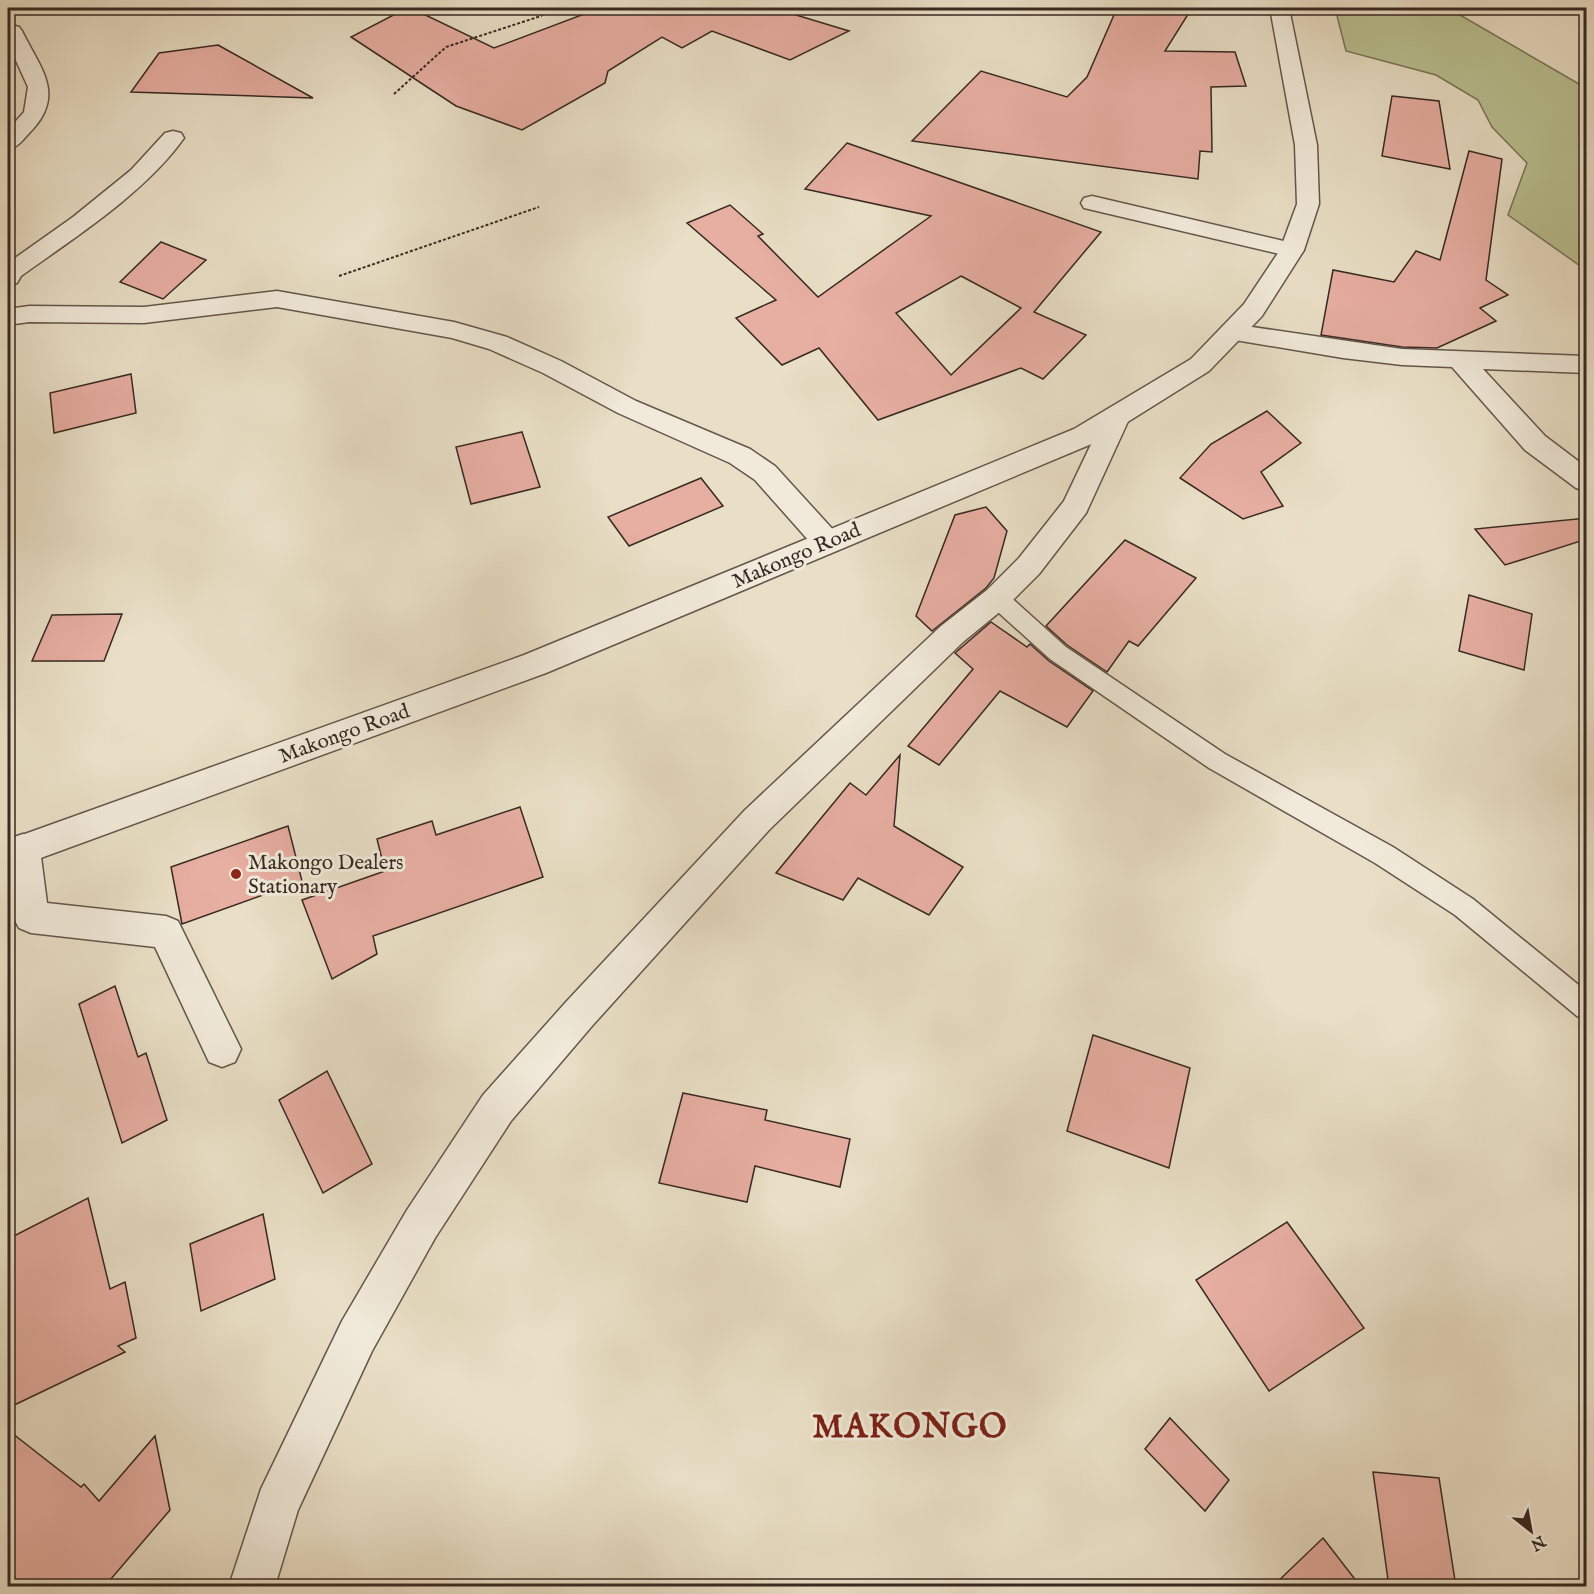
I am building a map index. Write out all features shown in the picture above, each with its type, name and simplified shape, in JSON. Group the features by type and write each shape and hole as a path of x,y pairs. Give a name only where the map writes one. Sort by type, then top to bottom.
{"street":[{"name":"Makongo Road","path":"15,852 535,664 1084,436 1200,365 1253,310 1292,250 1308,204 1306,145 1277,8"},
{"path":"8,143 35,113 39,87 12,31"},
{"path":"8,278 11,272 81,222 139,175 173,138"},
{"path":"1092,203 1292,250"},
{"path":"8,317 29,314 144,315 277,299 454,330 498,343 552,367 627,406 740,456 765,473 827,542"},
{"path":"1232,332 1343,350 1461,361 1587,364"},
{"path":"1461,361 1535,443 1587,481"},
{"path":"252,1587 277,1505 357,1336 421,1224 497,1108 579,1014 757,820 952,634 997,598 1029,566 1076,506 1117,417"},
{"path":"15,852 31,917 166,932 222,1049"}],"lane":[{"path":"997,598 1058,653 1217,761 1384,855 1464,907 1587,1007"}],"path":[{"path":"394,94 446,47 541,16 549,8"},
{"path":"277,299 395,255 472,232 539,207"}],"green space":[{"path":"1335,8 1448,8 1586,88 1586,270 1508,215 1527,163 1492,127 1478,100 1436,75 1346,51"}],"building":[{"path":"600,8 773,8 849,31 790,60 712,31 682,48 662,37 608,71 605,83 522,130 456,106 351,37 405,9 413,9 494,48"},
{"path":"1117,8 1192,8 1165,51 1235,52 1246,86 1211,87 1212,152 1200,151 1198,179 912,141 981,71 1067,97 1087,77"},
{"path":"218,45 313,98 131,92 159,53"},
{"path":"1392,96 1439,101 1450,169 1382,156"},
{"path":"847,143 1101,232 1034,312 1086,335 1043,379 1021,368 878,420 819,348 782,365 736,318 776,300 687,223 730,205 763,234 758,236 818,297 931,216 805,189","holes":["961,276 1021,308 951,375 896,313"]},
{"path":"1469,151 1502,159 1486,280 1508,295 1480,308 1496,321 1437,348 1402,347 1321,335 1333,270 1394,282 1416,251 1440,260"},
{"path":"161,242 206,260 163,299 120,282"},
{"path":"131,374 136,413 54,433 50,393"},
{"path":"1267,411 1301,443 1261,472 1283,506 1243,519 1180,478 1211,444"},
{"path":"522,432 540,487 471,504 456,447"},
{"path":"701,478 723,506 629,546 608,517"},
{"path":"986,507 1007,531 994,578 986,588 932,631 916,616 955,515"},
{"path":"1587,518 1587,539 1505,565 1475,529"},
{"path":"1125,540 1196,578 1138,646 1129,641 1107,672 1067,645 1046,626"},
{"path":"1469,595 1532,614 1524,670 1459,651"},
{"path":"122,614 104,661 32,661 52,615"},
{"path":"991,622 1027,647 1030,644 1049,661 1093,691 1067,727 1000,691 939,765 908,746 973,669 955,653"},
{"path":"900,755 894,826 963,867 929,915 858,878 843,900 776,873 850,783 866,795"},
{"path":"520,807 543,877 373,936 377,954 332,979 302,900 385,871 377,839 432,821 436,835"},
{"name":"Makongo Dealers Stationary","path":"288,826 302,881 182,924 171,867"},
{"path":"115,986 138,1057 146,1053 167,1120 122,1143 79,1004"},
{"path":"1093,1035 1190,1068 1169,1168 1067,1131"},
{"path":"327,1071 372,1164 323,1193 279,1100"},
{"path":"683,1093 767,1110 765,1120 850,1139 840,1187 755,1166 747,1202 659,1183"},
{"path":"88,1198 110,1289 125,1282 136,1338 118,1346 125,1352 8,1408 8,1239"},
{"path":"263,1214 275,1279 201,1311 190,1244"},
{"path":"1287,1222 1364,1328 1269,1391 1196,1280"},
{"path":"1170,1418 1229,1480 1205,1511 1145,1449"},
{"path":"8,1430 81,1487 84,1484 99,1501 155,1436 170,1510 104,1587 8,1587"},
{"path":"1373,1472 1439,1478 1456,1587 1389,1587"},
{"path":"1323,1538 1361,1587 1272,1587"}],"place":[{"name":"Makongo Dealers Stationary","path":"236,874"}],"district":[{"name":"MAKONGO","path":"910,1425"}]}
